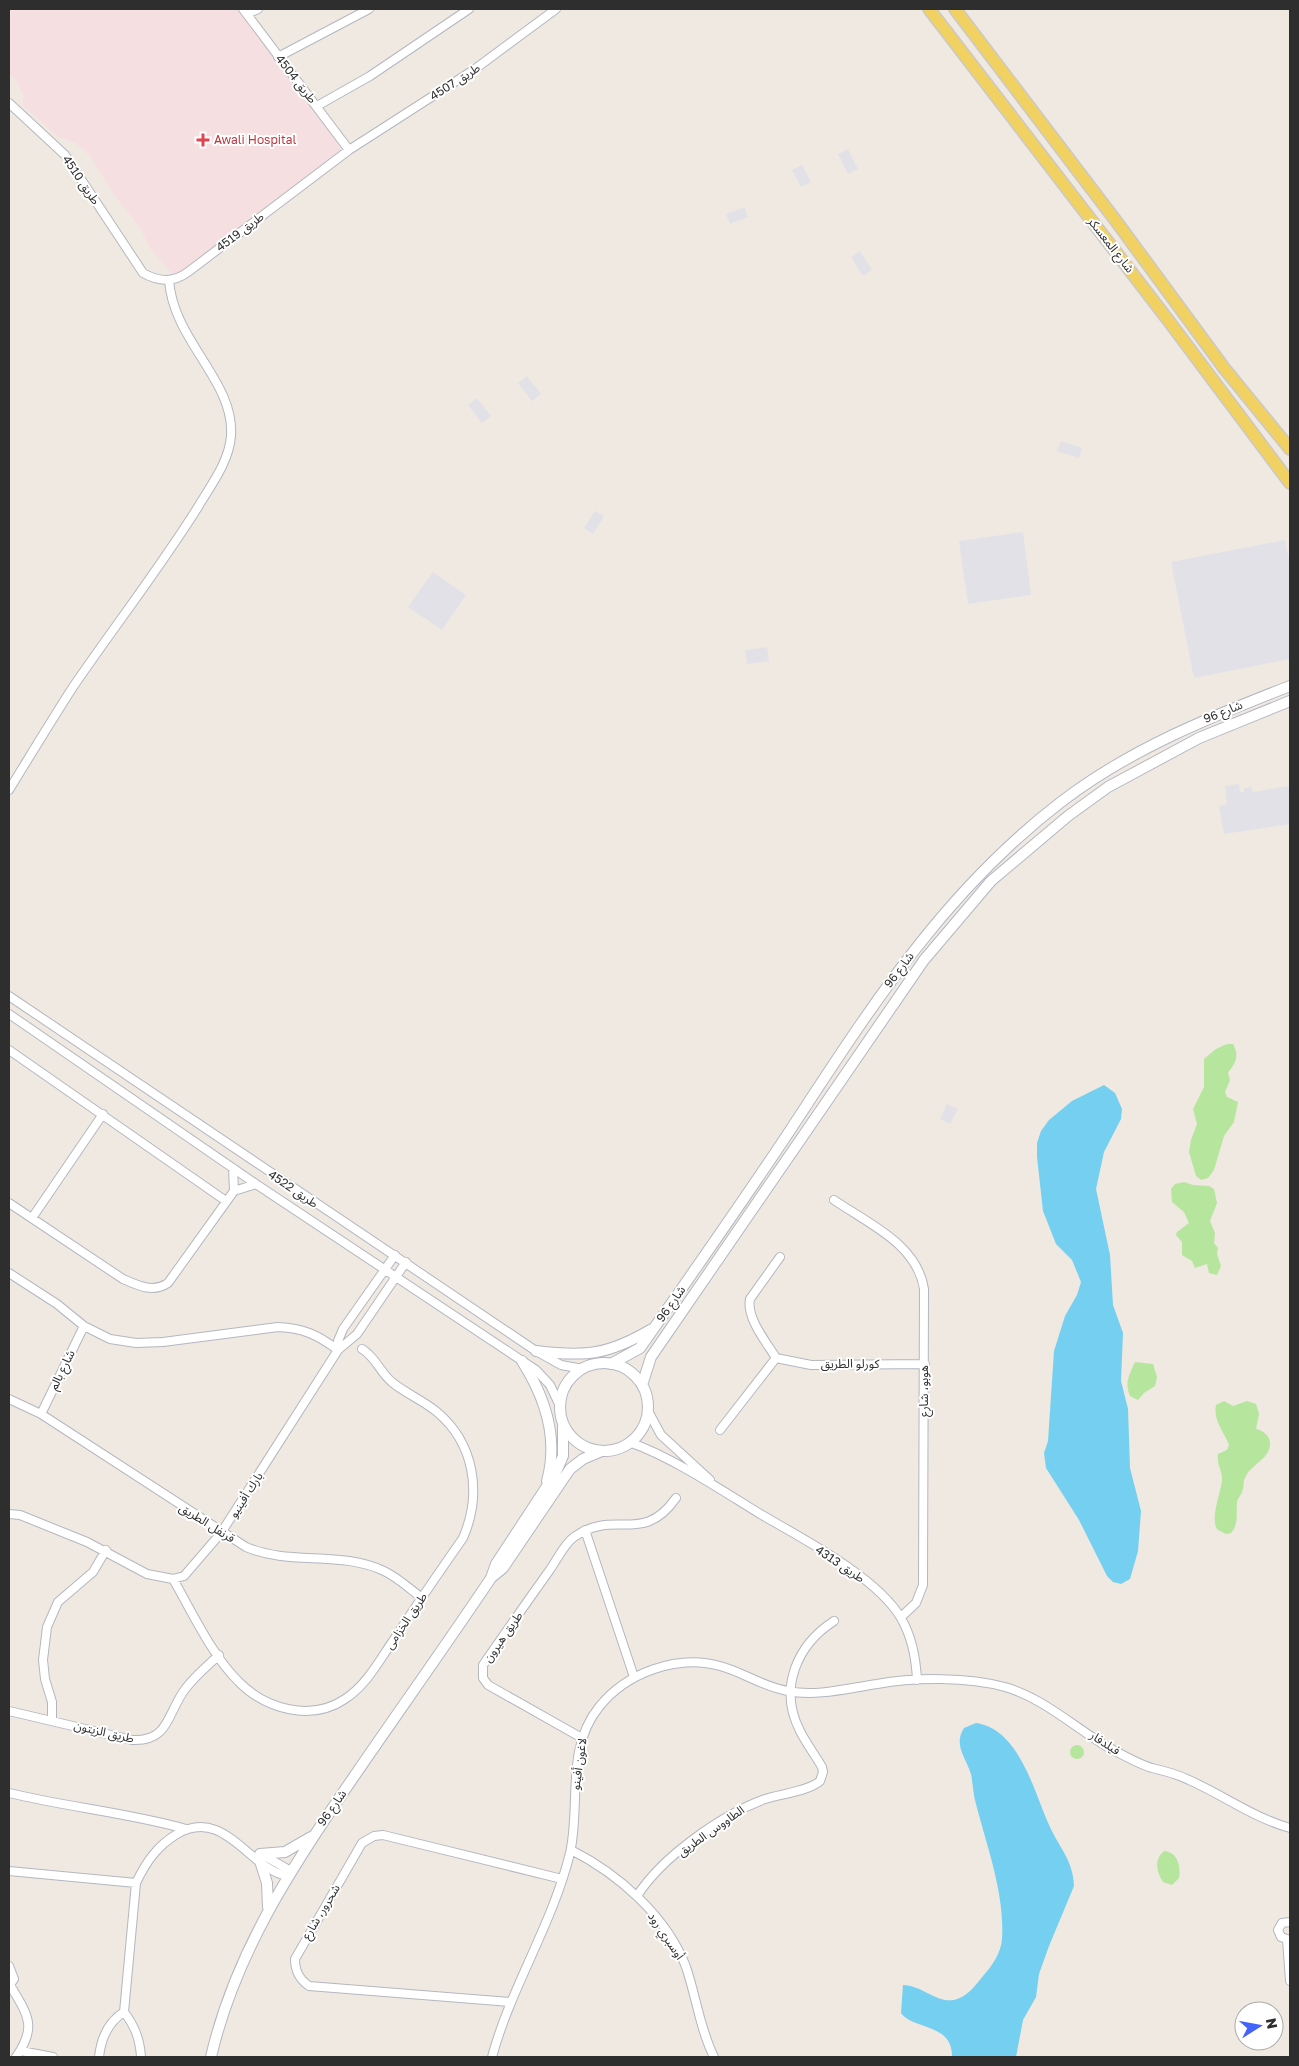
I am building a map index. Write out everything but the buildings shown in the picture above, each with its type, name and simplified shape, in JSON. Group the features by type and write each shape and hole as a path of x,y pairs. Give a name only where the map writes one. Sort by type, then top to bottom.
{"main road":[{"name":"شارع المعسكر","path":"929,9 1168,320 1290,483"},
{"name":"شارع المعسكر","path":"955,9 1116,221 1224,368 1290,449"}],"street":[{"path":"245,12 258,9"},
{"path":"278,57 369,9"},
{"path":"317,106 370,76 469,9"},
{"name":"طريق 4507","path":"349,150 475,69 556,9"},
{"name":"طريق 4504","path":"245,12 349,150"},
{"name":"طريق 4510","path":"9,102 65,154 143,273 152,278 169,280"},
{"name":"طريق 4519","path":"169,280 180,278 349,150"},
{"path":"9,790 72,689 183,531 226,459 231,435 229,415 221,390 188,340 176,314 169,280"},
{"name":"شارع 96","path":"611,1364 640,1348 896,973 942,913 979,874 1061,801 1104,772 1185,728 1290,686"},
{"name":"شارع 96","path":"642,1382 651,1358 924,960 991,881 1068,816 1108,788 1192,741 1290,701"},
{"name":"طريق 4522","path":"9,996 536,1351 561,1365 583,1369"},
{"name":"طريق 4522","path":"9,1014 256,1184 536,1370 550,1385 559,1404"},
{"path":"9,1050 226,1200"},
{"path":"32,1218 103,1114"},
{"path":"233,1168 234,1191"},
{"path":"9,1202 123,1279 142,1288 161,1288 176,1274 234,1191 256,1184"},
{"name":"هوبو، شارع","path":"834,1200 902,1246 919,1268 924,1289 923,1585 916,1603 901,1617"},
{"name":"بارك أفينيو","path":"338,1350 339,1337 345,1325 395,1255"},
{"path":"720,1430 776,1358 753,1318 749,1304 750,1299 780,1257"},
{"name":"بارك أفينيو","path":"173,1579 184,1576 193,1568 221,1533 338,1350 357,1334 406,1262"},
{"path":"9,1273 56,1304 84,1326 110,1340 136,1343 294,1328 316,1334 338,1350"},
{"path":"345,1325 357,1334"},
{"name":"شارع بالم","path":"41,1414 84,1326"},
{"path":"536,1351 580,1355 602,1352 619,1347 655,1327"},
{"name":"طريق الخزامى","path":"173,1579 218,1655 237,1680 261,1699 294,1710 310,1711 326,1708 345,1699 360,1686 463,1538 468,1527 473,1504 472,1468 461,1442 445,1419 392,1382 374,1358 362,1349"},
{"name":"كورلو الطريق","path":"776,1358 811,1364 925,1364"},
{"path":"522,1361 543,1398 550,1434 552,1451 544,1492"},
{"path":"597,1364 611,1364 628,1370 642,1382 648,1397 648,1411 640,1432 629,1442 620,1447 602,1451 589,1448 576,1442 563,1426 559,1404 563,1390 572,1378 583,1369 597,1364"},
{"name":"قرنفل الطريق","path":"9,1398 41,1414 221,1533 246,1547 273,1557 339,1560 383,1571 422,1598"},
{"name":"طريق 4313","path":"648,1411 661,1435 717,1486"},
{"name":"شارع 96","path":"212,2057 239,1971 268,1909 312,1837 491,1578 496,1564 544,1492 563,1456 563,1426"},
{"name":"طريق 4313","path":"629,1442 651,1451 717,1486 858,1575 887,1600 901,1617 909,1635 916,1660 917,1680"},
{"name":"شارع 96","path":"491,1578 504,1568 570,1469 583,1459 602,1451"},
{"name":"طريق هيرون","path":"582,1738 488,1686 482,1672 483,1665 572,1538 585,1530 614,1523 644,1524 655,1520 666,1512 676,1498"},
{"path":"9,1514 20,1515 56,1528 106,1550 147,1574 173,1579"},
{"path":"585,1530 634,1677"},
{"path":"52,1721 52,1702 45,1679 43,1660 47,1627 58,1602 93,1572 106,1550"},
{"path":"791,1692 792,1678 806,1645 834,1620"},
{"name":"طريق الزيتون","path":"9,1711 143,1741 153,1737 166,1725 186,1687 218,1655"},
{"name":"لاغون أفينو","path":"492,2057 511,2002 562,1879 571,1850 576,1777 582,1738 589,1721 601,1704 614,1691 634,1677 659,1668 699,1662 722,1666 768,1686 791,1692 840,1689 917,1680"},
{"name":"فيلدفار","path":"917,1680 981,1682 1016,1691 1057,1712 1118,1752 1151,1767 1188,1779 1257,1815 1290,1828"},
{"name":"الطاووس الطريق","path":"637,1896 652,1876 680,1850 746,1806 820,1781 824,1772 799,1730 791,1692"},
{"path":"9,1793 61,1806 186,1829 199,1827 211,1829 222,1833 257,1856 270,1871 289,1873"},
{"path":"141,2057 140,2045 134,2026 124,2012 136,1883 153,1853 166,1841 186,1829"},
{"name":"شحرور، شارع","path":"511,2002 309,1986 301,1980 295,1968 295,1959 362,1843 374,1836 383,1835 562,1879"},
{"path":"257,1856 285,1852 312,1837"},
{"name":"أوسبري رود","path":"571,1850 595,1862 637,1896 668,1935 685,1964 708,2044 714,2057"},
{"path":"257,1856 267,1883 268,1909"},
{"path":"9,1871 136,1883"},
{"path":"1290,1922 1282,1923 1278,1930 1281,1937 1288,1940 1290,1981"},
{"path":"9,1966 14,1979 9,1985 30,2021 29,2029 18,2054 53,2057"},
{"path":"99,2057 104,2034 111,2024 124,2012"}],"shaded area":[{"name":"Awali Hospital","path":"9,9 237,9 343,143 344,150 197,263 183,271 172,274 150,248 140,228 112,192 91,157 77,144 57,136 23,105 23,95 16,80 9,73"},
{"path":"848,149 858,169 848,174 838,154"},
{"path":"802,165 811,182 801,187 792,170"},
{"path":"744,207 748,217 730,224 726,214"},
{"path":"860,251 872,270 863,276 851,257"},
{"path":"527,376 541,394 532,401 518,383"},
{"path":"477,398 491,416 482,423 468,405"},
{"path":"1061,441 1082,448 1079,458 1057,451"},
{"path":"595,511 604,516 593,534 584,528"},
{"path":"1023,532 1031,595 968,604 959,541"},
{"path":"1285,540 1290,564 1290,659 1194,678 1171,562"},
{"path":"433,572 466,595 442,630 408,607"},
{"path":"767,647 769,661 747,664 745,650"},
{"path":"1239,784 1240,792 1244,792 1244,788 1251,787 1253,792 1290,786 1290,824 1224,834 1219,806 1227,804 1225,786"},
{"path":"947,1104 958,1109 950,1124 940,1119"}],"green space":[{"path":"1227,1044 1233,1044 1236,1056 1235,1063 1228,1073 1230,1080 1225,1092 1227,1097 1238,1102 1234,1122 1224,1136 1214,1170 1208,1178 1201,1180 1196,1176 1189,1152 1197,1124 1193,1109 1204,1087 1204,1059 1216,1049"},
{"path":"1184,1182 1193,1185 1209,1186 1214,1189 1217,1203 1210,1221 1215,1233 1214,1243 1218,1248 1217,1254 1221,1266 1217,1275 1209,1273 1207,1264 1195,1268 1192,1261 1182,1255 1182,1242 1176,1235 1177,1232 1189,1223 1184,1212 1172,1202 1171,1189 1175,1184"},
{"path":"1135,1362 1153,1364 1157,1377 1155,1386 1144,1393 1138,1400 1130,1396 1128,1391 1128,1378"},
{"path":"1224,1401 1233,1406 1247,1401 1256,1404 1259,1414 1256,1429 1266,1434 1270,1441 1267,1454 1251,1469 1244,1479 1242,1491 1237,1501 1237,1519 1234,1530 1226,1534 1218,1530 1215,1520 1222,1480 1218,1454 1227,1450 1229,1445 1215,1411 1216,1405"},
{"path":"1074,1745 1080,1745 1084,1752 1080,1759 1074,1759 1070,1755 1070,1749"},
{"path":"1164,1851 1173,1854 1179,1865 1179,1878 1172,1885 1163,1882 1157,1866 1157,1862"}],"water":[{"path":"1104,1085 1115,1093 1122,1109 1121,1119 1104,1152 1096,1189 1110,1255 1113,1305 1123,1333 1121,1381 1128,1409 1130,1468 1141,1511 1138,1551 1130,1579 1121,1584 1113,1582 1107,1576 1079,1520 1046,1468 1044,1453 1048,1441 1054,1351 1065,1316 1077,1295 1081,1282 1072,1260 1056,1244 1043,1211 1037,1143 1041,1131 1049,1120 1072,1101"},
{"path":"976,1723 991,1728 1004,1737 1015,1750 1024,1765 1050,1827 1069,1862 1073,1877 1074,1886 1039,1974 1036,1997 1023,2020 1016,2057 952,2057 951,2046 946,2038 914,2022 901,2013 903,1985 916,1988 941,1999 959,1999 977,1984 990,1968 996,1959 1001,1944 1002,1922 998,1888 975,1800 971,1774 960,1746 961,1734 964,1728"}],"place":[{"name":"Awali Hospital","path":"203,140"}]}
